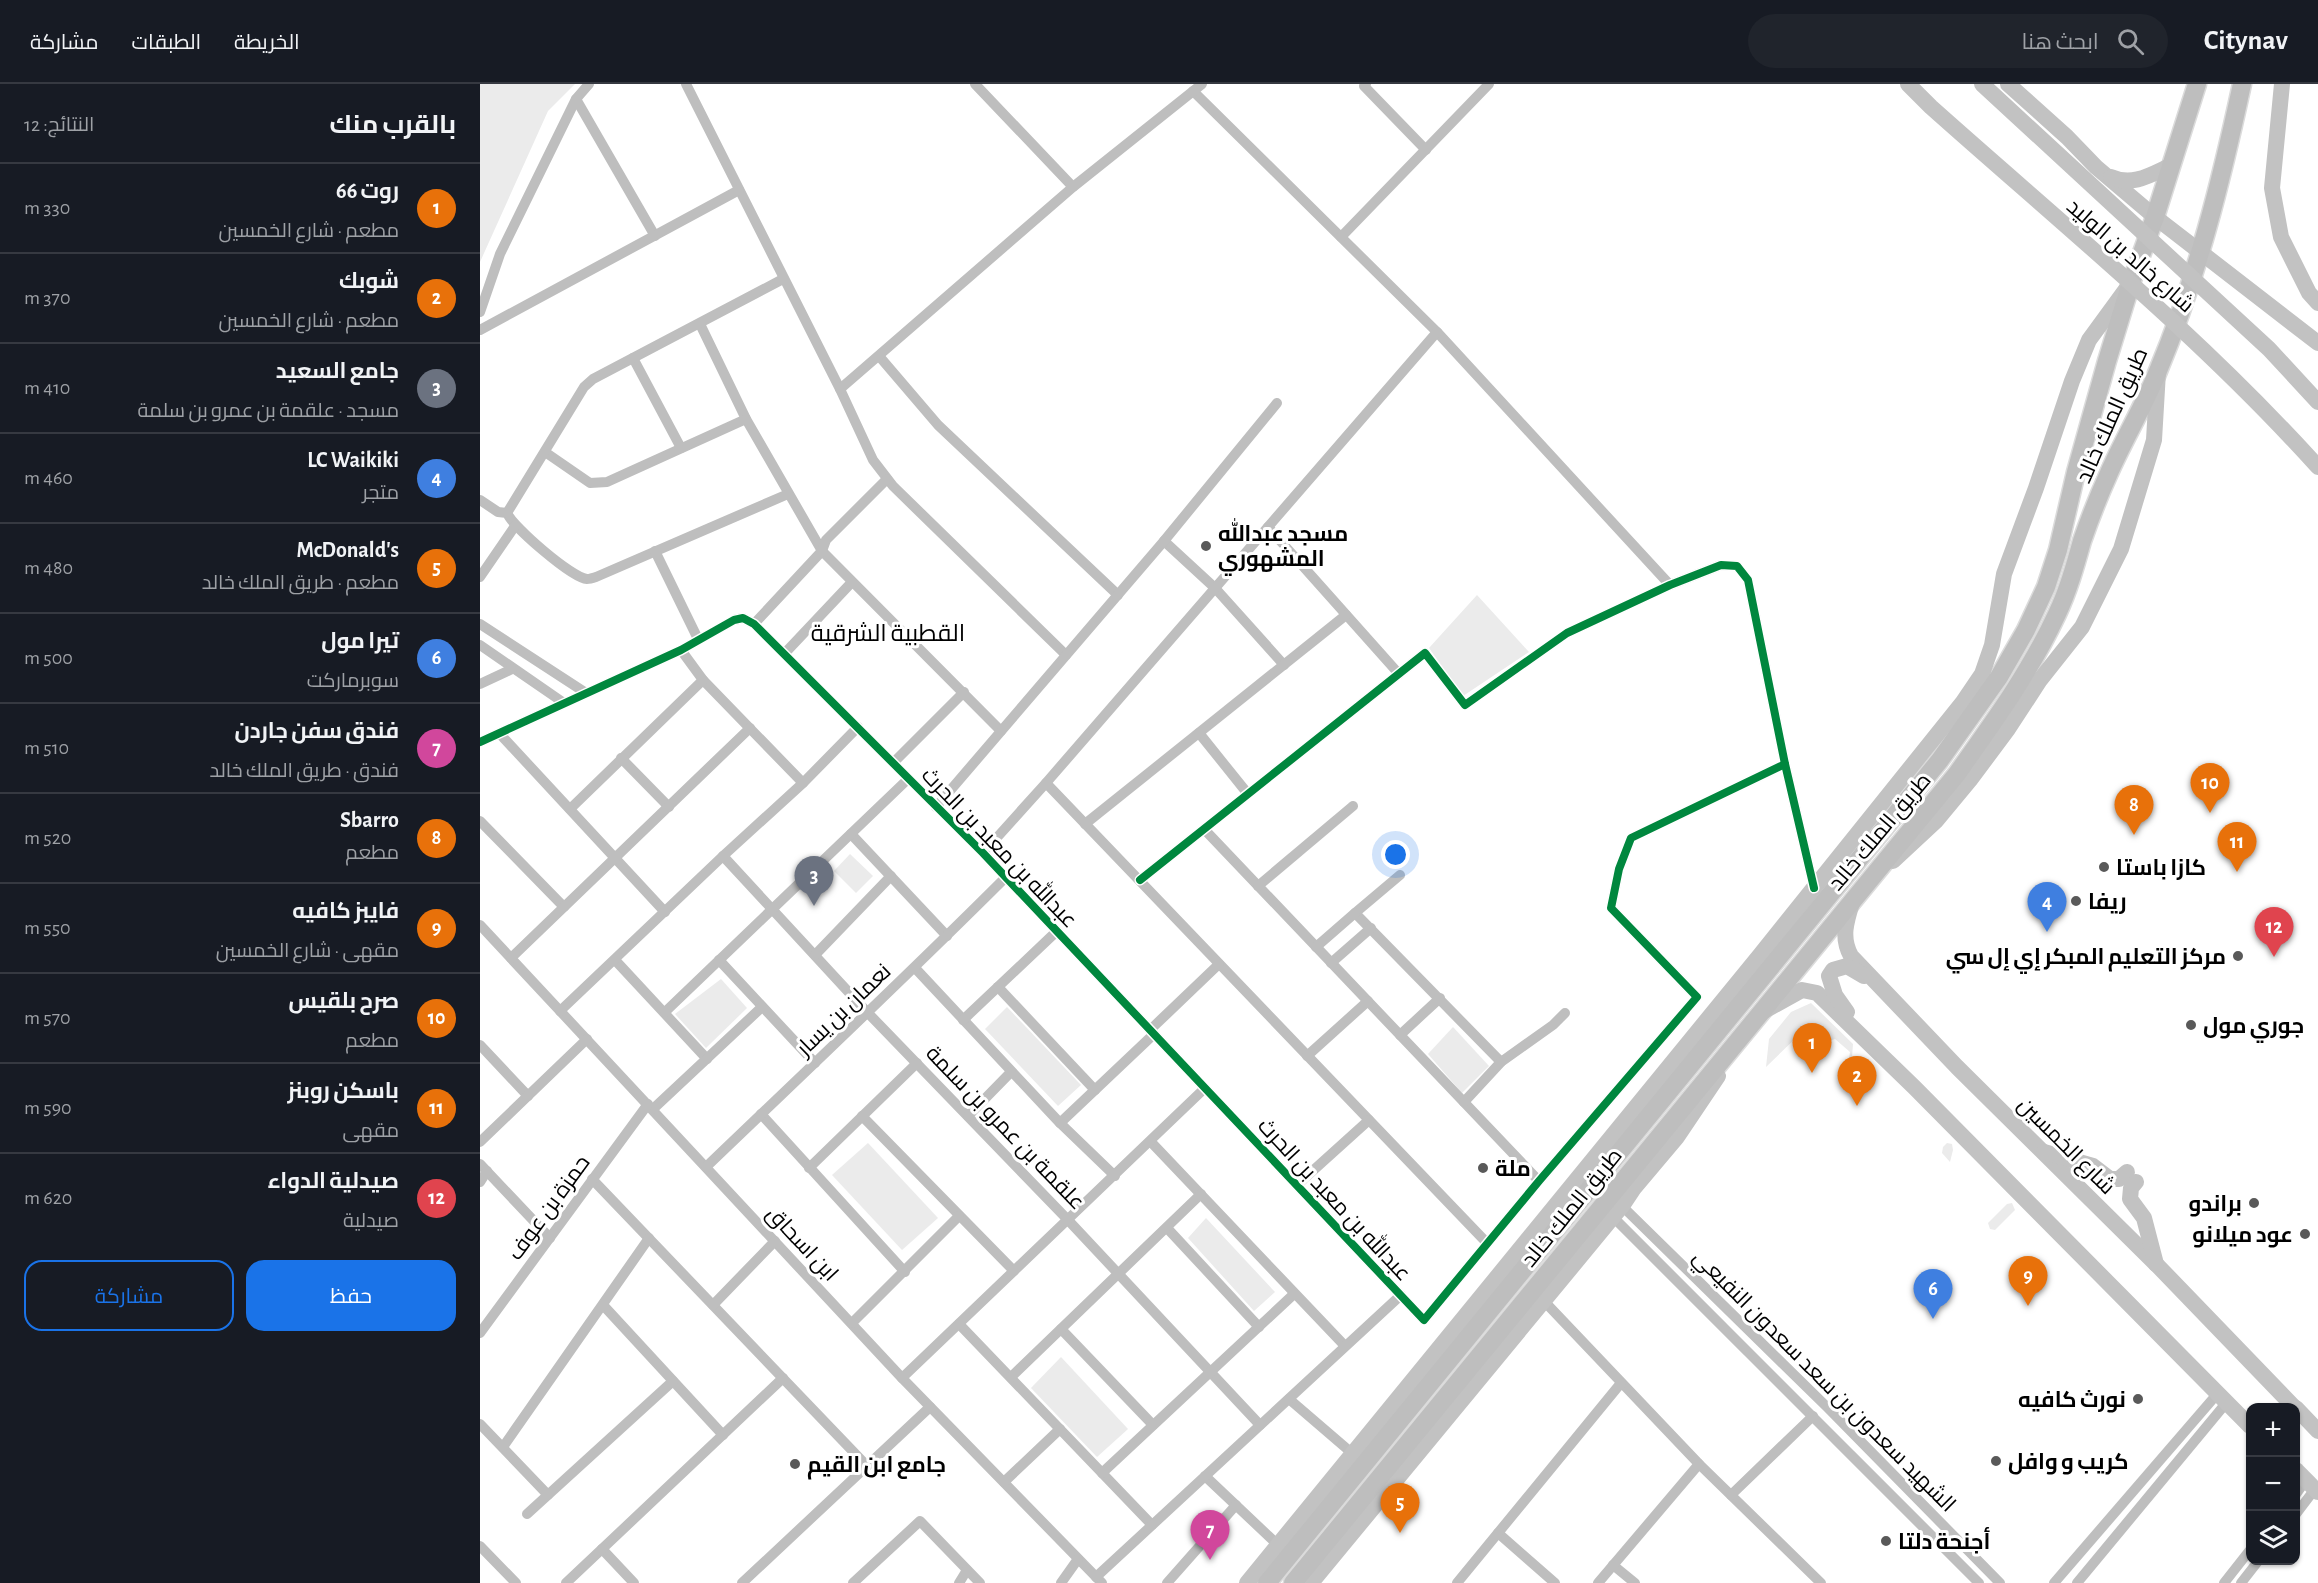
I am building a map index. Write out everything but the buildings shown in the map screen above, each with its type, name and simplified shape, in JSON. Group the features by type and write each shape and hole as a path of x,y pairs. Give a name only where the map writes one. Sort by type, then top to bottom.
{"main road":[{"name":"طريق الملك خالد","path":"1267,1583 1932,769 1999,677 2026,630 2046,587 2058,550 2076,472 2131,283 2156,217 2197,84"},
{"name":"طريق الملك خالد","path":"1293,1583 1956,775 2009,700 2058,613 2108,475 2158,372 2201,252 2218,194 2242,84"}],"street":[{"path":"480,312 500,254 576,99 589,84"},
{"path":"686,84 873,459 887,479 1066,655"},
{"path":"975,84 1073,187"},
{"path":"1366,84 1364,86 1426,150"},
{"path":"1341,237 1489,84"},
{"name":"شارع خالد بن الوليد","path":"1908,84 1939,115 2192,338 2268,411 2318,467"},
{"path":"1982,84 2270,350 2318,402"},
{"name":"شارع خالد بن الوليد","path":"2008,84 2067,137 2096,167 2156,217 2318,343"},
{"path":"2282,84 2272,188 2281,237 2309,293 2318,303"},
{"path":"840,389 1073,187 1197,87 1341,237 1437,332 1670,585"},
{"path":"576,99 655,236"},
{"path":"2096,167 2124,182 2143,179 2172,165"},
{"path":"480,330 739,190"},
{"path":"507,513 584,387 593,379 783,279"},
{"path":"1247,1583 1963,702 1982,674 1992,645 2004,574 2072,381 2089,340 2131,283"},
{"path":"700,324 746,419 822,551 1001,731"},
{"path":"983,853 1437,332"},
{"path":"879,356 938,425 1118,596"},
{"path":"633,358 681,448"},
{"path":"1853,900 1936,821 1970,780 2008,729 2040,680 2082,627 2121,549 2154,440 2158,372"},
{"path":"936,807 1118,596 1277,403"},
{"path":"545,452 590,483 597,484 607,482 746,419"},
{"path":"480,742 681,650 734,621 743,618 754,624 822,551 826,540 887,479"},
{"path":"507,513 515,526 574,574 587,579 788,494"},
{"path":"480,500 498,512 507,513"},
{"path":"480,577 515,526"},
{"path":"1268,527 1399,674"},
{"path":"1164,541 1215,588 1284,665"},
{"path":"655,551 698,639"},
{"path":"1140,880 1425,653 1465,705 1567,633 1670,585 1721,565 1737,566 1748,580 1785,764 1814,888"},
{"path":"784,652 852,582"},
{"path":"1085,824 1346,615"},
{"path":"480,624 586,693"},
{"name":"عبدالله بن معبد بن الحرث","path":"754,624 983,853 1424,1320 1487,1244"},
{"path":"480,645 564,703"},
{"path":"681,650 703,680 803,783"},
{"path":"480,684 512,669"},
{"path":"570,809 703,680"},
{"path":"893,763 964,692"},
{"path":"560,1011 803,783 858,727"},
{"path":"511,958 750,728"},
{"path":"1199,733 1248,795"},
{"path":"501,734 665,912"},
{"path":"621,758 669,807"},
{"path":"1046,783 1487,1244 1697,997 1611,908 1619,869 1631,838 1785,764"},
{"path":"665,1012 908,779"},
{"path":"1258,886 1353,806"},
{"path":"480,820 564,907"},
{"path":"1204,829 1539,1181"},
{"path":"851,834 947,936"},
{"name":"علقمة بن عمرو بن سلمة","path":"723,856 867,1012 1068,1220 1260,1425"},
{"path":"1316,947 1400,875"},
{"path":"815,955 891,876"},
{"name":"نعمان بن يسار","path":"706,1167 915,968 1005,878"},
{"name":"شارع الخمسين","path":"1853,900 1845,922 1844,941 1851,956 2039,1150 2157,1265 2290,1403"},
{"path":"1355,913 1501,1062"},
{"name":"ابن اسحاق","path":"480,926 902,1378 1099,1580"},
{"path":"1331,963 1371,928"},
{"path":"963,1020 1057,931"},
{"path":"615,960 707,1059"},
{"path":"719,960 815,1063"},
{"path":"1060,1123 1219,964"},
{"path":"1867,1041 1835,995 1829,976 1833,970 1847,966 1877,984"},
{"path":"915,968 1060,1123 1115,1176"},
{"path":"998,987 1095,1090"},
{"path":"1311,1583 1677,1137 1763,1012 1802,990 1817,993 1867,1041 2246,1422"},
{"path":"1400,1035 1440,998"},
{"path":"1307,1056 1368,1002"},
{"name":"حمزة بن عوف","path":"480,1333 592,1179 650,1107 707,1059 762,1007"},
{"path":"1464,1102 1501,1062 1552,1025 1565,1012"},
{"path":"480,1142 587,1039"},
{"path":"480,1045 528,1096"},
{"path":"809,1168 917,1063"},
{"path":"968,1116 1011,1071"},
{"path":"902,1378 1205,1088"},
{"path":"761,1114 905,1272"},
{"path":"862,1116 1014,1271"},
{"path":"1297,1185 1369,1120"},
{"path":"1150,1142 1345,1346"},
{"path":"2039,1150 2079,1164 2092,1166 2110,1179 2132,1177 2130,1199 2144,1218 2157,1265"},
{"path":"480,1182 483,1168"},
{"path":"483,1168 550,1238"},
{"path":"592,1179 867,1466"},
{"path":"1011,1377 1201,1194"},
{"name":"الشهيد سعدون بن سعد سعدون النفيعي","path":"1618,1211 1813,1416 1979,1583"},
{"name":"الشهيد سعدون بن سعد سعدون النفيعي","path":"1618,1211 1827,1407 2000,1583"},
{"path":"852,1323 959,1216"},
{"path":"1167,1228 1259,1327"},
{"path":"503,1447 649,1238"},
{"path":"713,1305 775,1241"},
{"path":"1102,1473 1294,1294"},
{"path":"1099,1580 1152,1525 1401,1295"},
{"path":"1543,1300 1699,1464 1821,1583"},
{"path":"603,1305 723,1435"},
{"path":"959,1324 1152,1525"},
{"path":"1061,1329 1153,1425"},
{"path":"566,1583 783,1378"},
{"path":"527,1514 673,1381"},
{"path":"1456,1583 1621,1383"},
{"path":"2054,1583 2222,1398"},
{"path":"2077,1583 2222,1398"},
{"path":"1289,1399 1353,1454"},
{"path":"744,1582 930,1407"},
{"name":"شارع الخمسين","path":"2300,1413 2318,1431"},
{"path":"1731,1495 1813,1416"},
{"path":"480,1424 548,1494"},
{"path":"1004,1482 1060,1429"},
{"path":"1598,1583 1699,1464"},
{"path":"1205,1476 1278,1545"},
{"path":"2296,1511 2309,1483"},
{"path":"1167,1583 1236,1505"},
{"path":"853,1583 920,1521 980,1583"},
{"path":"1498,1533 1555,1583"},
{"path":"480,1545 516,1583"},
{"path":"602,1549 634,1583"},
{"path":"2224,1583 2246,1555"},
{"path":"1061,1583 1078,1559"},
{"path":"1613,1565 1635,1583"},
{"path":"2246,1581 2256,1565"},
{"path":"958,1583 968,1570"}],"shaded area":[{"path":"480,84 575,84 548,111 480,262"},
{"path":"1477,595 1529,652 1463,696 1429,648"},
{"path":"850,854 873,876 856,893 834,871"},
{"path":"721,979 747,1008 706,1048 675,1014"},
{"path":"1811,1003 1853,1044 1852,1058 1849,1058 1850,1052 1835,1039 1829,1041 1816,1030 1808,1030 1799,1035 1766,1067 1769,1039 1791,1012"},
{"path":"1007,1007 1081,1085 1058,1106 985,1029"},
{"path":"1453,1027 1489,1066 1462,1093 1428,1054"},
{"path":"868,1143 938,1218 902,1250 832,1175"},
{"path":"1947,1143 1952,1144 1953,1150 1950,1162 1942,1153"},
{"path":"2012,1203 2015,1210 1995,1230 1990,1229 1988,1223 2007,1204"},
{"path":"1206,1218 1275,1292 1254,1311 1188,1238"},
{"path":"1061,1357 1128,1429 1097,1457 1031,1388"}],"cycle path":[{"path":"1140,880 1425,653 1465,705 1567,633 1670,585 1721,565 1737,566 1748,580 1785,764"},
{"path":"480,742 681,650 734,620 743,618 754,624 983,853 1424,1320 1539,1181 1697,997 1611,908 1619,869 1631,838 1785,764 1814,888"}],"place":[{"name":"مسجد عبدالله المشهوري","path":"1206,546"},
{"name":"صرح بلقيس","path":"2210,813"},
{"name":"Sbarro","path":"2134,835"},
{"name":"كازا باستا","path":"2104,867"},
{"name":"باسكن روبنز","path":"2237,872"},
{"name":"ريفا","path":"2076,901"},
{"name":"جامع السعيد","path":"814,906"},
{"name":"LC Waikiki","path":"2047,932"},
{"name":"مركز التعليم المبكر إي إل سي","path":"2238,956"},
{"name":"صيدلية الدواء","path":"2274,957"},
{"name":"جوري مول","path":"2191,1025"},
{"name":"روت 66","path":"1812,1073"},
{"name":"شوبك","path":"1857,1106"},
{"name":"ملة","path":"1483,1168"},
{"name":"براندو","path":"2254,1203"},
{"name":"عود ميلانو","path":"2305,1234"},
{"name":"فايبز كافيه","path":"2028,1306"},
{"name":"تيرا مول","path":"1933,1319"},
{"name":"نورث كافيه","path":"2138,1399"},
{"name":"كريب و وافل","path":"1996,1461"},
{"name":"جامع ابن القيم","path":"795,1464"},
{"name":"McDonald's","path":"1400,1533"},
{"name":"أجنحة دلتا","path":"1886,1541"},
{"name":"فندق سفن جاردن","path":"1210,1560"}],"district":[{"name":"القطبية الشرقية","path":"888,633"}]}
